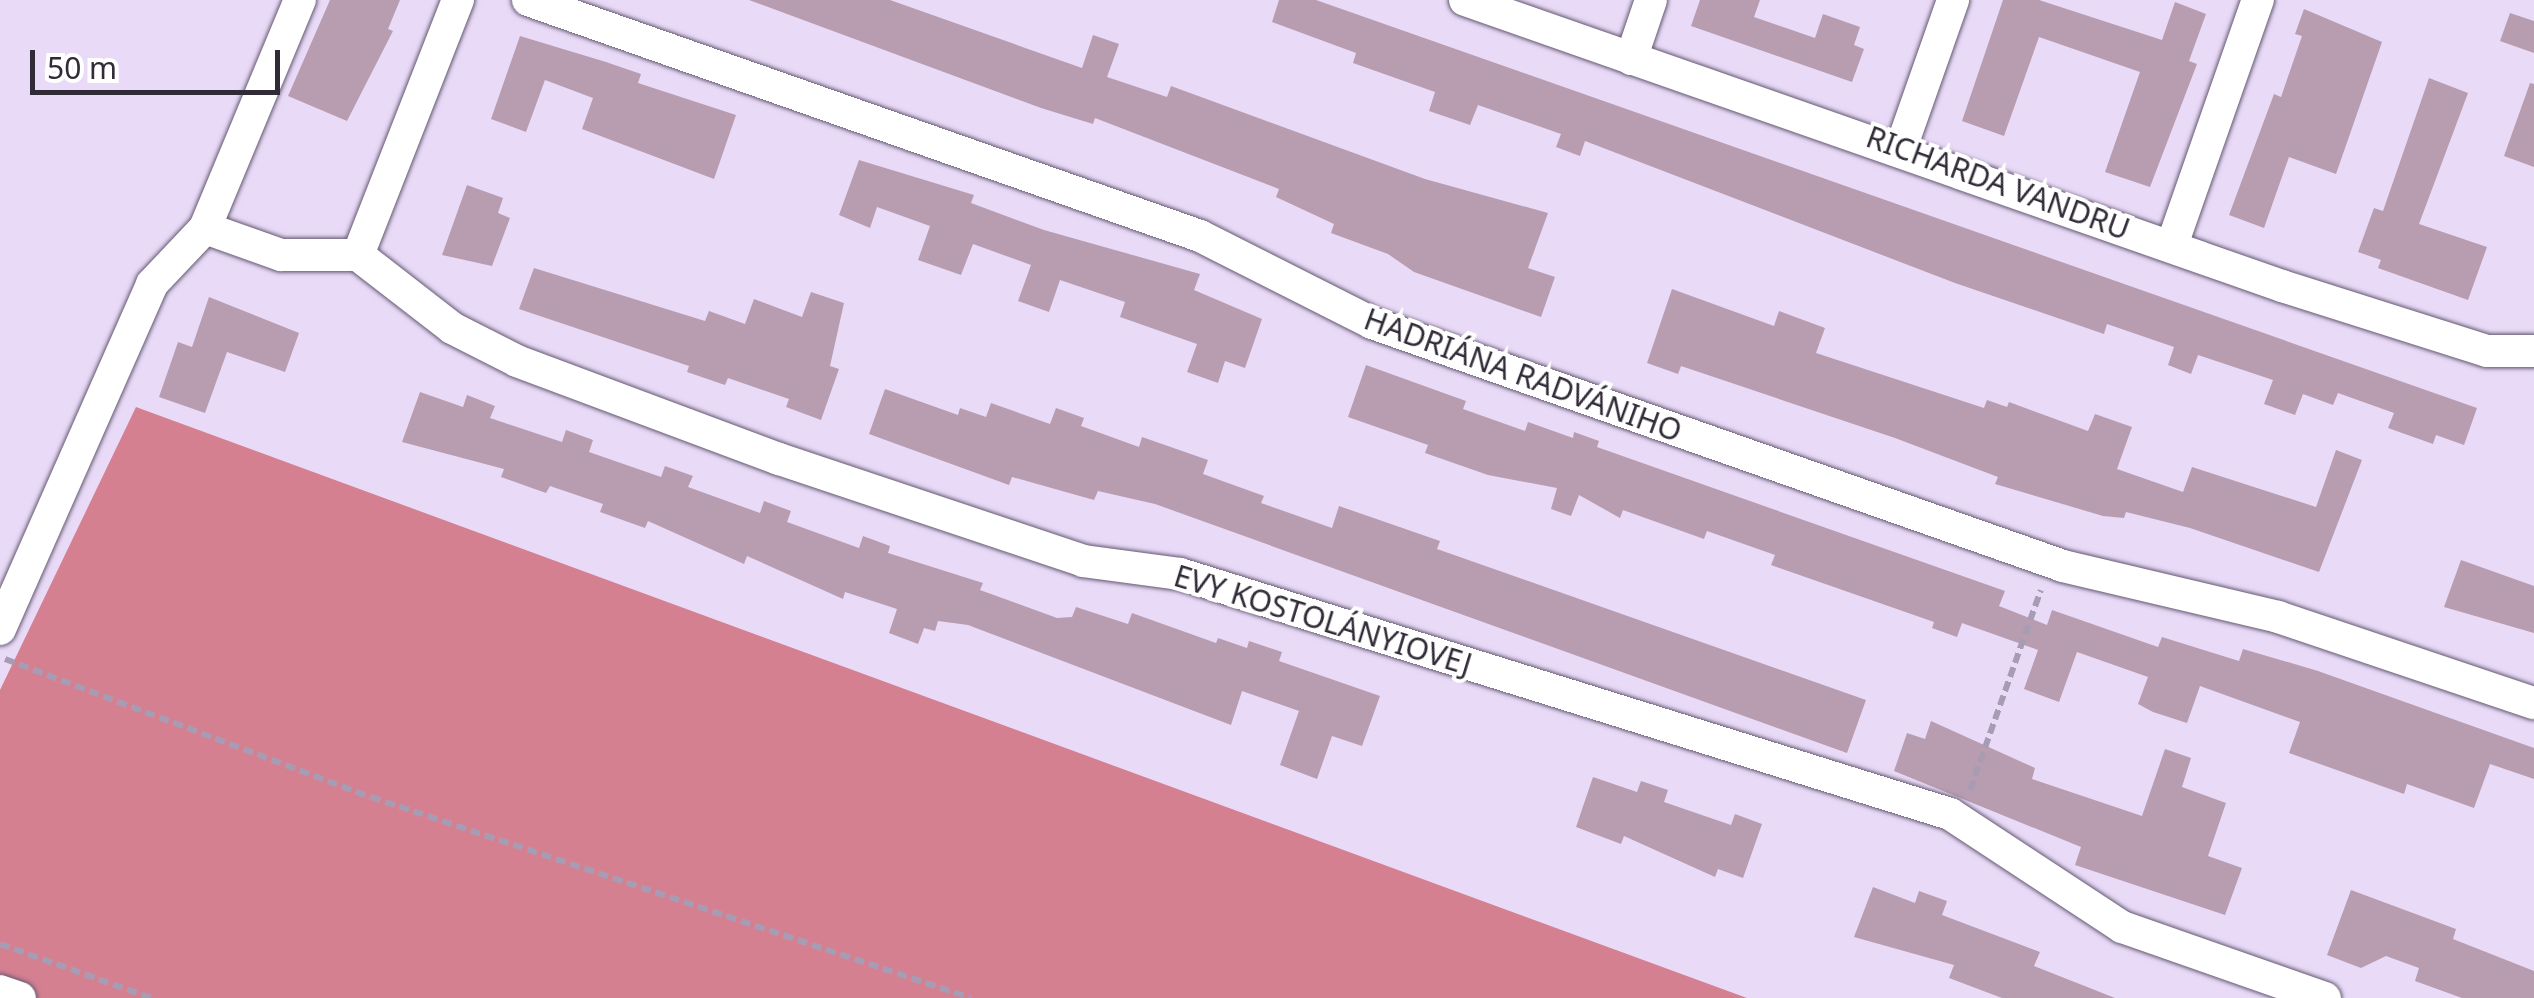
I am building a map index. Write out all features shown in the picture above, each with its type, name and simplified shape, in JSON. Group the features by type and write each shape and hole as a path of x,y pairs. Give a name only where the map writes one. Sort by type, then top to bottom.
{"street":[{"path":"0,629 152,284 206,228 300,0"},
{"path":"206,228 282,255 358,255 458,0"},
{"name":"HADRIÁNA RADVÁNIHO","path":"528,0 1200,236 1372,323 2052,562 2278,617 2534,703"},
{"name":"RICHARDA VANDRU","path":"1465,0 2487,351 2534,351"},
{"path":"1631,59 1651,0"},
{"path":"1901,148 1953,0"},
{"path":"2172,245 2258,0"},
{"name":"EVY KOSTOLÁNYIOVEJ","path":"358,255 452,328 517,362 778,459 1083,561 1180,574 1959,820 2122,927 2325,998"},
{"path":"0,991 20,998"}],"path":[{"path":"1959,820 2052,562"},
{"path":"0,658 371,797 971,998"},
{"path":"0,944 152,998"}],"shaded area":[{"path":"136,407 1747,998 0,998 0,690"}],"building":[{"path":"330,0 400,0 388,29 393,31 347,121 288,96"},
{"path":"749,0 890,0 1082,68 1093,35 1119,44 1107,77 1167,97 1171,86 1425,179 1548,213 1528,268 1555,277 1541,317 1414,272 1388,254 1331,233 1334,224 1276,197 1279,189 1095,118 1093,124 1041,108"},
{"path":"1279,0 1316,0 2477,408 2464,445 2436,435 2433,444 2388,428 2394,413 2338,393 2333,405 2303,394 2295,415 2264,404 2273,380 2198,355 2191,374 2168,365 2174,347 2107,324 2104,334 1955,283 1585,141 1580,156 1556,147 1561,134 1478,105 1470,125 1429,111 1435,92 1353,63 1356,53 1272,22"},
{"path":"1700,0 1760,0 1754,17 1815,38 1823,14 1860,27 1854,45 1864,49 1852,82 1691,26"},
{"path":"2003,0 2039,0 2162,40 2175,2 2206,14 2189,61 2197,64 2150,187 2105,172 2140,72 2039,37 2004,136 1962,121"},
{"path":"2304,9 2382,42 2336,174 2289,157 2264,228 2229,215 2274,94 2281,97 2302,36 2295,34"},
{"path":"2510,13 2534,21 2534,53 2500,41"},
{"path":"520,36 641,74 638,83 736,115 714,179 582,129 593,98 545,80 526,132 491,119"},
{"path":"2429,78 2468,93 2419,224 2487,247 2468,300 2378,268 2381,260 2358,252 2374,208 2383,211"},
{"path":"2530,83 2534,84 2534,167 2504,156"},
{"path":"859,160 974,195 971,203 1044,230 1200,274 1194,290 1262,319 1245,368 1225,361 1218,383 1187,372 1197,344 1120,317 1125,302 1060,280 1049,312 1018,301 1031,265 973,244 961,275 918,260 930,226 877,207 870,228 839,215"},
{"path":"467,185 503,198 498,213 510,218 492,266 442,255"},
{"path":"534,268 705,321 709,311 745,324 754,299 802,317 811,292 844,303 830,366 839,369 821,420 786,407 789,399 728,378 725,385 687,372 689,366 519,309"},
{"path":"1672,289 1774,326 1779,311 1825,328 1816,353 1984,408 1987,400 2007,407 2009,402 2088,431 2095,414 2132,427 2117,469 2183,492 2192,467 2316,507 2336,450 2362,460 2319,572 2190,528 2126,512 2124,518 2103,516 1995,484 1998,477 1895,438 1681,366 1678,374 1647,363"},
{"path":"209,297 299,333 285,372 227,352 205,413 159,397 178,342 192,347"},
{"path":"1366,365 1466,401 1463,409 1525,431 1528,422 1573,438 1574,432 1599,441 1597,447 2005,591 1999,606 2047,625 2052,610 2158,647 2162,637 2239,661 2243,649 2318,671 2534,748 2534,779 2490,764 2474,808 2407,784 2404,794 2289,753 2300,722 2200,686 2187,723 2153,712 2138,704 2148,677 2077,652 2059,702 2024,689 2038,650 1962,623 1957,637 1932,628 1934,622 1771,565 1775,555 1707,531 1704,539 1623,510 1620,518 1579,495 1571,516 1551,509 1557,488 1488,475 1425,453 1428,445 1348,417"},
{"path":"885,389 958,415 960,408 986,417 991,403 1050,424 1056,408 1084,418 1081,426 1139,447 1142,437 1208,460 1203,474 1264,496 1261,503 1332,528 1339,506 1440,541 1437,549 1866,700 1847,753 1155,504 1098,491 1094,500 1012,477 1009,485 869,434"},
{"path":"420,392 463,407 467,395 495,406 490,418 562,442 566,430 593,440 589,452 661,477 665,466 693,476 688,487 760,513 764,501 791,511 787,522 859,548 863,536 890,546 888,553 983,583 980,590 1057,618 1072,617 1076,607 1128,624 1132,613 1216,643 1218,638 1247,648 1249,641 1282,652 1279,661 1380,696 1362,746 1332,736 1317,779 1280,765 1299,711 1242,691 1231,725 968,625 938,621 935,631 924,628 918,644 889,633 897,609 845,592 843,599 747,556 744,564 648,521 645,528 600,512 603,504 550,486 546,493 501,477 504,469 402,442"},
{"path":"2461,560 2534,586 2534,633 2444,607"},
{"path":"1931,721 2035,768 2032,779 2142,816 2165,749 2191,758 2182,787 2226,803 2208,856 2242,868 2225,915 2075,865 2081,847 1894,771 1907,733 1925,739"},
{"path":"1593,777 1637,792 1641,781 1668,790 1664,802 1731,825 1735,814 1762,824 1743,878 1718,869 1715,877 1624,836 1621,844 1576,827"},
{"path":"1873,887 1915,903 1919,891 1947,901 1942,915 2040,952 2034,966 2115,998 2002,998 1949,978 1954,965 1854,937"},
{"path":"2351,890 2456,929 2453,939 2534,971 2534,998 2462,998 2415,981 2419,968 2386,956 2361,968 2327,955"}]}
